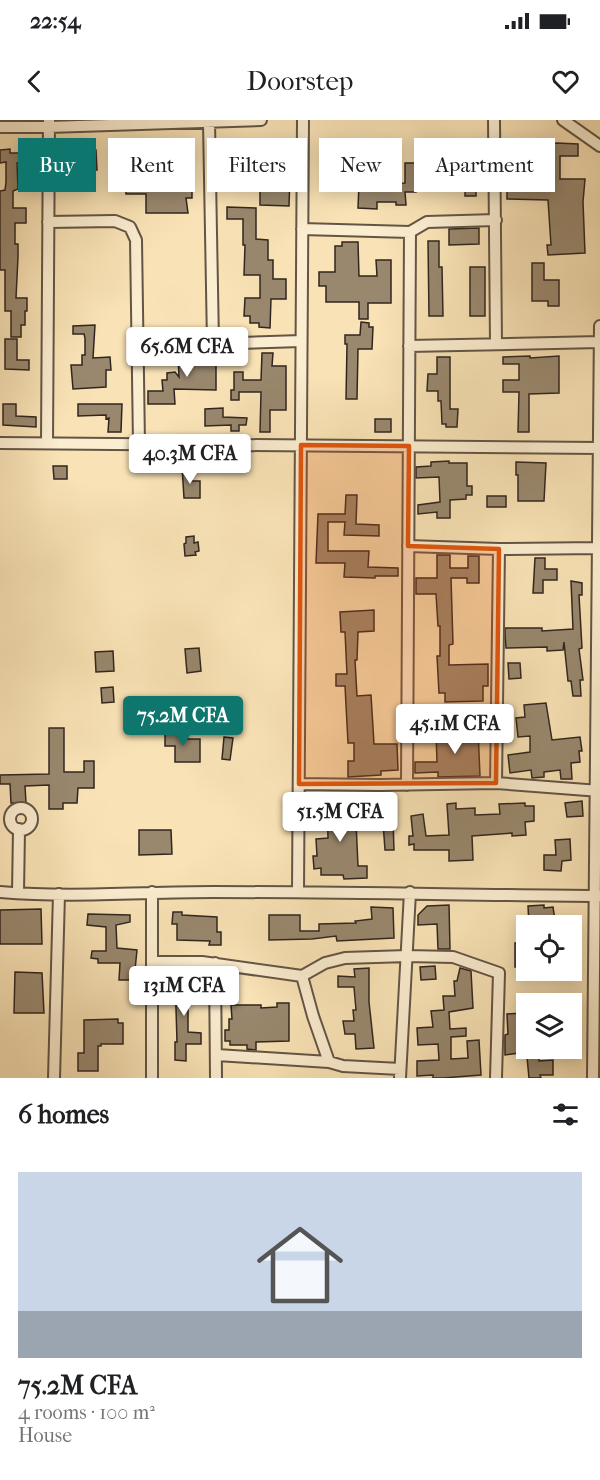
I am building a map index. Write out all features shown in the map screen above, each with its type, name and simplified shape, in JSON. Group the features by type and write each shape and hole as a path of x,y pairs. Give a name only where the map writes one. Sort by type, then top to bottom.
{"street":[{"path":"0,127 261,120"},
{"path":"298,892 303,120"},
{"path":"494,120 496,344"},
{"path":"563,120 600,146"},
{"path":"209,122 213,343"},
{"path":"47,444 49,124"},
{"path":"48,222 115,220 130,227 136,240 139,444"},
{"path":"302,229 410,232 427,222 496,220"},
{"path":"407,784 410,232"},
{"path":"593,1078 598,791 600,326"},
{"path":"138,346 301,341"},
{"path":"410,346 600,342"},
{"path":"0,443 599,448"},
{"path":"408,546 499,549 598,548"},
{"path":"496,783 499,549"},
{"path":"299,784 496,783 598,791"},
{"path":"18,893 19,829"},
{"path":"0,892 59,894 410,892 597,896"},
{"path":"152,892 152,1078"},
{"path":"217,1055 329,1062 400,1074 410,892"},
{"path":"54,1078 59,894"},
{"path":"153,962 215,963 302,976 325,963 345,958 453,957 499,973 496,1078"},
{"path":"215,963 216,1078"},
{"path":"302,976 329,1062"}],"highlighted area":[{"path":"301,445 409,446 408,546 499,549 496,783 299,784"}],"building":[{"path":"555,143 578,144 578,156 560,156 560,179 585,179 583,202 585,253 548,255 547,245 551,245 548,200 507,199 507,192 555,192"},
{"path":"10,149 10,153 18,153 18,189 13,191 13,208 26,208 26,223 15,223 15,244 18,244 16,298 27,298 25,325 21,325 21,337 11,337 11,311 5,311 5,270 0,270 0,191 5,190 6,162 0,163 0,150"},
{"path":"405,163 414,163 414,192 405,192 406,205 396,205 396,202 377,202 377,209 358,208 359,192 402,192 402,183 405,183"},
{"path":"126,192 192,192 192,198 186,198 188,213 146,213 146,194 126,194"},
{"path":"260,192 289,192 289,206 260,205"},
{"path":"465,192 476,192 476,196 465,196"},
{"path":"227,207 256,208 256,239 268,240 268,260 273,260 273,279 286,279 286,299 271,299 270,328 259,327 259,323 250,323 250,316 244,316 245,298 260,298 260,275 244,275 243,219 227,219"},
{"path":"479,228 479,244 449,245 449,229"},
{"path":"428,241 439,241 443,316 429,316"},
{"path":"342,242 358,242 359,276 377,276 376,260 391,260 391,303 368,303 368,319 359,319 359,302 326,302 326,286 319,286 319,272 335,272 335,246 342,246"},
{"path":"532,263 544,263 544,280 559,280 559,306 548,306 548,301 532,301"},
{"path":"470,267 485,267 485,316 470,316"},
{"path":"361,322 369,323 369,327 373,327 372,349 358,349 357,399 346,399 347,344 345,344 345,335 360,335"},
{"path":"95,325 93,358 110,357 111,370 106,370 106,387 73,389 71,365 82,365 82,355 85,355 85,338 84,334 73,334 73,326"},
{"path":"5,339 17,339 17,360 29,360 29,370 5,369"},
{"path":"178,352 201,353 201,358 216,358 216,390 174,389 175,404 148,404 148,391 163,391 162,380 167,380 167,373 175,372 179,377"},
{"path":"262,353 273,353 272,366 286,366 286,410 270,410 270,432 260,432 261,392 239,392 239,400 231,400 231,390 234,390 234,372 243,372 243,380 261,380"},
{"path":"530,356 530,358 559,356 559,393 529,394 529,432 518,432 519,392 503,392 503,380 519,380 519,364 503,364 503,357"},
{"path":"437,357 450,357 450,409 458,409 457,427 446,427 446,424 442,424 438,391 427,391 428,374 437,374"},
{"path":"3,404 16,404 16,416 36,417 36,427 3,425"},
{"path":"78,404 122,404 121,432 108,432 109,418 106,419 106,415 78,416"},
{"path":"223,408 223,417 247,418 246,425 239,425 239,431 231,431 231,425 205,426 205,409"},
{"path":"375,419 391,419 391,432 375,432"},
{"path":"449,461 449,463 467,463 467,486 472,486 472,495 466,495 466,499 450,500 450,518 437,518 437,512 418,514 418,505 440,502 439,477 416,478 416,467 431,466 431,462"},
{"path":"516,462 546,463 544,501 518,501"},
{"path":"53,466 67,466 67,479 54,479"},
{"path":"182,466 189,466 191,481 200,481 200,498 184,498"},
{"path":"346,495 357,495 356,524 379,525 379,536 344,535 345,522 328,522 328,551 369,551 368,567 398,568 398,576 344,577 345,563 316,563 318,514 345,514"},
{"path":"487,496 506,496 506,507 487,507"},
{"path":"194,536 194,543 198,542 199,551 195,552 196,555 185,556 186,537"},
{"path":"437,555 450,555 450,568 468,568 468,556 479,556 479,583 467,583 467,578 451,578 453,644 449,645 449,665 488,664 488,686 483,686 483,701 445,702 445,693 439,693 437,656 440,656 440,626 438,626 436,594 416,594 416,578 437,578"},
{"path":"535,558 545,558 545,569 557,569 557,580 543,580 543,593 533,593"},
{"path":"571,581 582,583 582,595 579,595 582,648 579,649 583,680 580,680 581,696 573,696 571,681 568,681 564,642 563,650 547,651 547,647 506,648 505,628 542,628 542,631 573,629"},
{"path":"374,610 374,631 358,632 357,660 355,660 357,696 371,695 374,744 397,744 398,770 381,771 381,775 348,777 348,761 354,761 354,743 348,743 345,686 336,686 336,674 347,674 345,632 341,632 340,612"},
{"path":"199,648 201,671 187,673 185,649"},
{"path":"113,651 114,671 96,672 95,652"},
{"path":"508,663 520,663 521,678 509,679"},
{"path":"113,687 114,702 102,703 101,688"},
{"path":"546,703 552,740 580,737 582,751 579,751 580,762 571,763 572,779 561,779 560,770 544,772 544,777 532,778 531,770 510,773 508,755 530,752 530,736 518,737 516,718 525,717 524,705"},
{"path":"49,728 64,728 64,772 84,772 84,761 94,761 94,788 78,788 77,803 63,803 63,809 49,809 49,785 25,786 26,803 11,803 10,784 0,784 0,775 49,774"},
{"path":"478,729 480,776 438,777 438,772 415,773 415,762 437,762 436,732"},
{"path":"165,731 183,731 182,739 200,739 200,762 175,762 175,746 165,746"},
{"path":"224,737 233,738 230,760 222,759"},
{"path":"351,797 352,822 356,822 358,866 367,866 367,878 344,879 343,875 321,875 321,868 314,869 313,856 317,856 316,839 328,838 327,798"},
{"path":"368,797 378,797 378,806 396,807 396,820 393,820 394,850 385,850 383,822 369,822"},
{"path":"582,801 583,816 567,817 565,803"},
{"path":"456,803 456,809 475,808 475,815 500,814 499,804 525,803 525,806 534,806 534,821 525,822 526,835 512,836 512,833 472,836 473,860 449,861 449,850 414,850 414,844 409,845 409,836 413,836 411,816 423,814 426,836 449,835 447,804"},
{"path":"139,830 171,830 172,854 139,855"},
{"path":"570,839 571,860 562,861 561,871 544,870 544,855 556,855 555,840"},
{"path":"449,905 450,949 438,949 437,924 418,925 418,915 427,906"},
{"path":"528,906 553,907 554,915 528,915"},
{"path":"371,907 393,908 394,938 337,941 336,936 269,940 269,915 300,915 300,931 319,931 319,924 356,923 355,921 372,919"},
{"path":"41,909 42,944 0,944 0,910"},
{"path":"173,912 182,912 182,915 217,917 217,932 221,932 221,945 209,945 210,941 177,940 177,924 172,924"},
{"path":"88,914 130,915 130,922 116,925 117,948 137,950 134,980 119,980 120,963 98,963 98,959 91,958 92,951 106,951 106,927 87,925"},
{"path":"515,943 516,943 516,967"},
{"path":"435,966 436,979 421,980 420,967"},
{"path":"369,968 369,1002 374,1048 356,1049 355,1034 345,1034 343,1021 354,1021 353,1010 356,1010 354,987 338,987 338,976 355,977 354,969"},
{"path":"460,968 471,971 473,1008 449,1012 450,1029 466,1028 466,1036 451,1037 451,1059 468,1058 467,1041 479,1040 481,1075 443,1078 433,1078 433,1075 417,1076 417,1061 439,1060 438,1044 418,1045 417,1028 433,1027 431,1011 444,1010 443,996 455,996 454,981 457,981"},
{"path":"15,972 42,973 44,1013 14,1013"},
{"path":"188,974 188,988 200,988 201,998 188,998 188,1032 201,1033 201,1044 186,1044 186,1061 175,1060 175,1042 177,1042 175,975"},
{"path":"277,1003 289,1003 289,1041 256,1042 256,1050 247,1049 247,1045 230,1045 230,1041 225,1041 225,1030 229,1030 229,1019 232,1019 231,1005 261,1005 261,1008 277,1007"},
{"path":"516,1013 516,1054 505,1055 505,1035 508,1034 507,1014"},
{"path":"118,1019 118,1023 123,1023 123,1044 101,1044 98,1046 98,1071 78,1071 78,1053 84,1053 84,1020"},
{"path":"527,1059 553,1060 553,1075 529,1078"}]}
